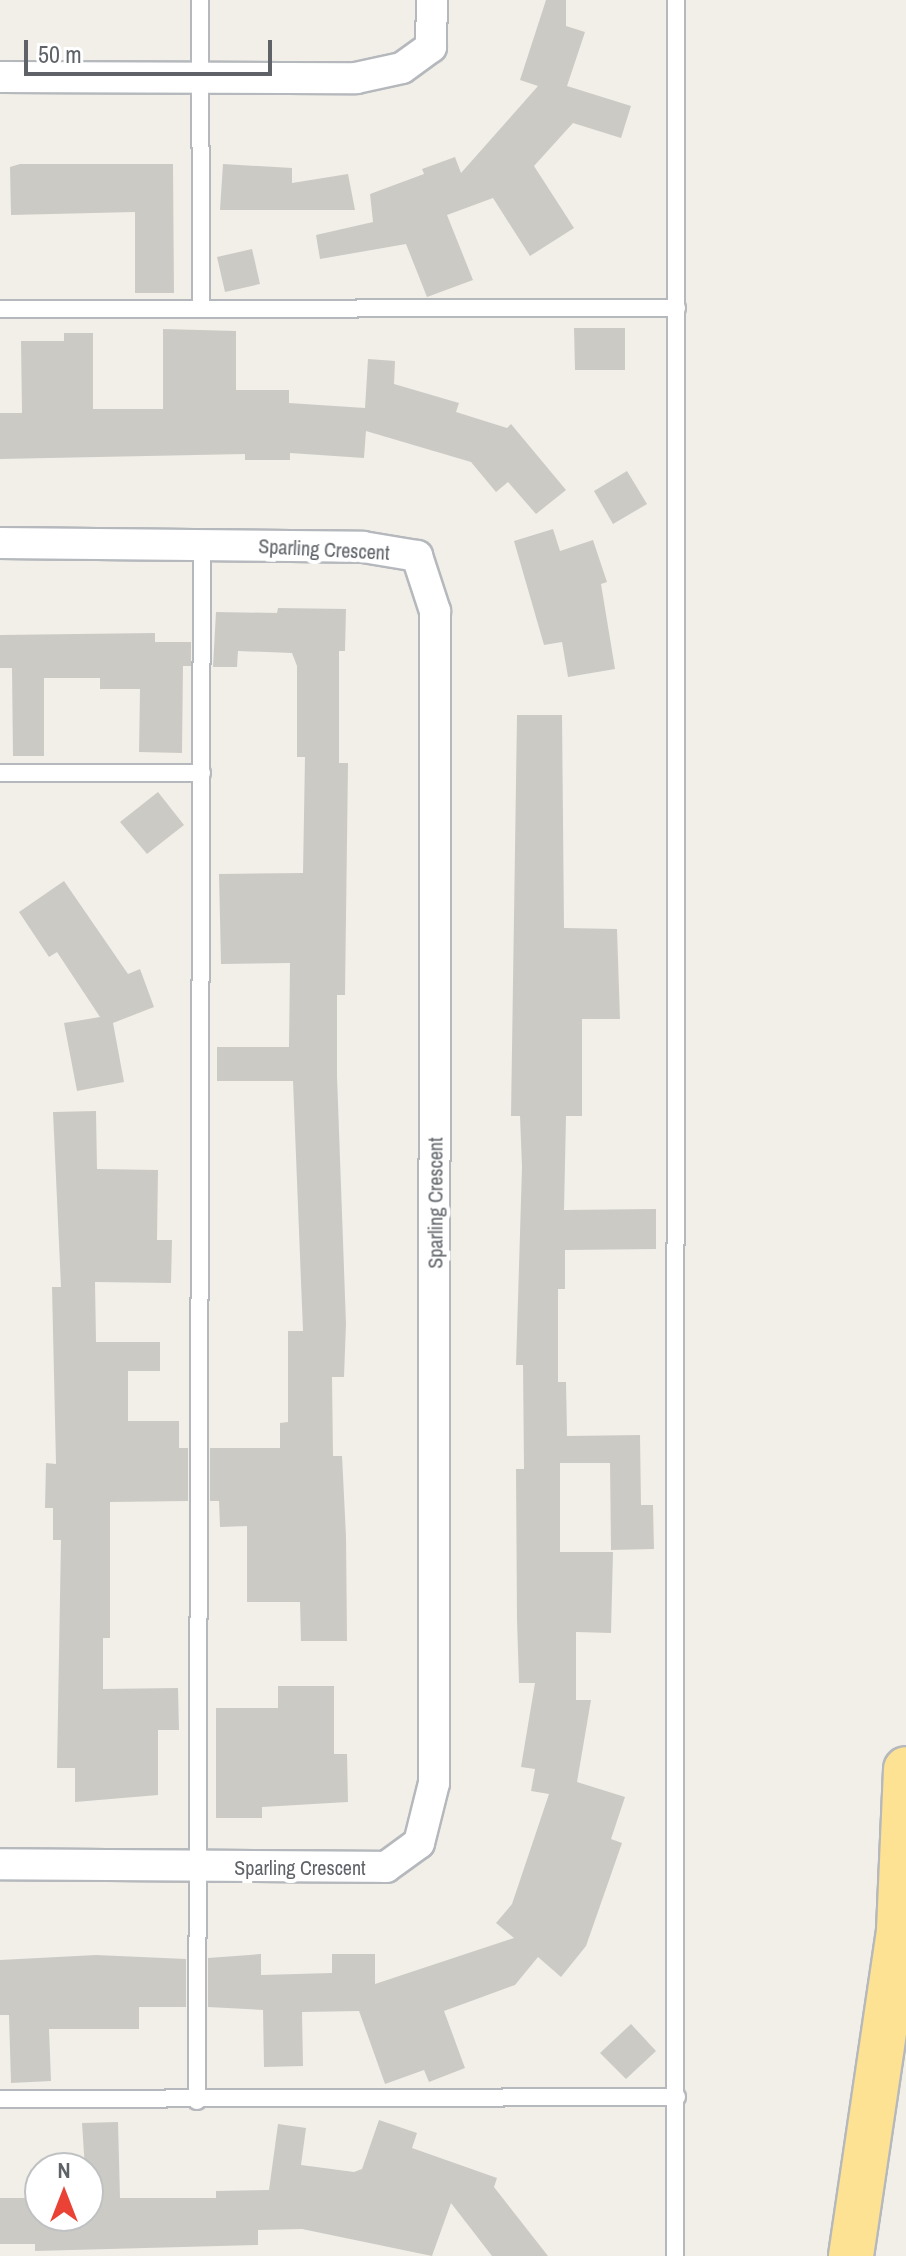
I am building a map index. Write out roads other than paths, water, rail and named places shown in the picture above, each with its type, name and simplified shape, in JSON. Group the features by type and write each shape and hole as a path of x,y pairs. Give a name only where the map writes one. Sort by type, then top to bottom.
{"highway":[{"path":"851,2256 899,1930 906,1769"}],"street":[{"path":"0,77 356,78 402,68 431,47 432,0"},
{"name":"Sparling Crescent","path":"0,543 363,547 417,556 435,611 434,1783 419,1843 386,1867 0,1864"}],"lane":[{"path":"200,0 201,309"},
{"path":"675,2256 676,0"},
{"path":"0,309 677,308"},
{"path":"197,2101 202,545"},
{"path":"0,773 202,773"},
{"path":"0,2099 197,2101 677,2097"}]}
